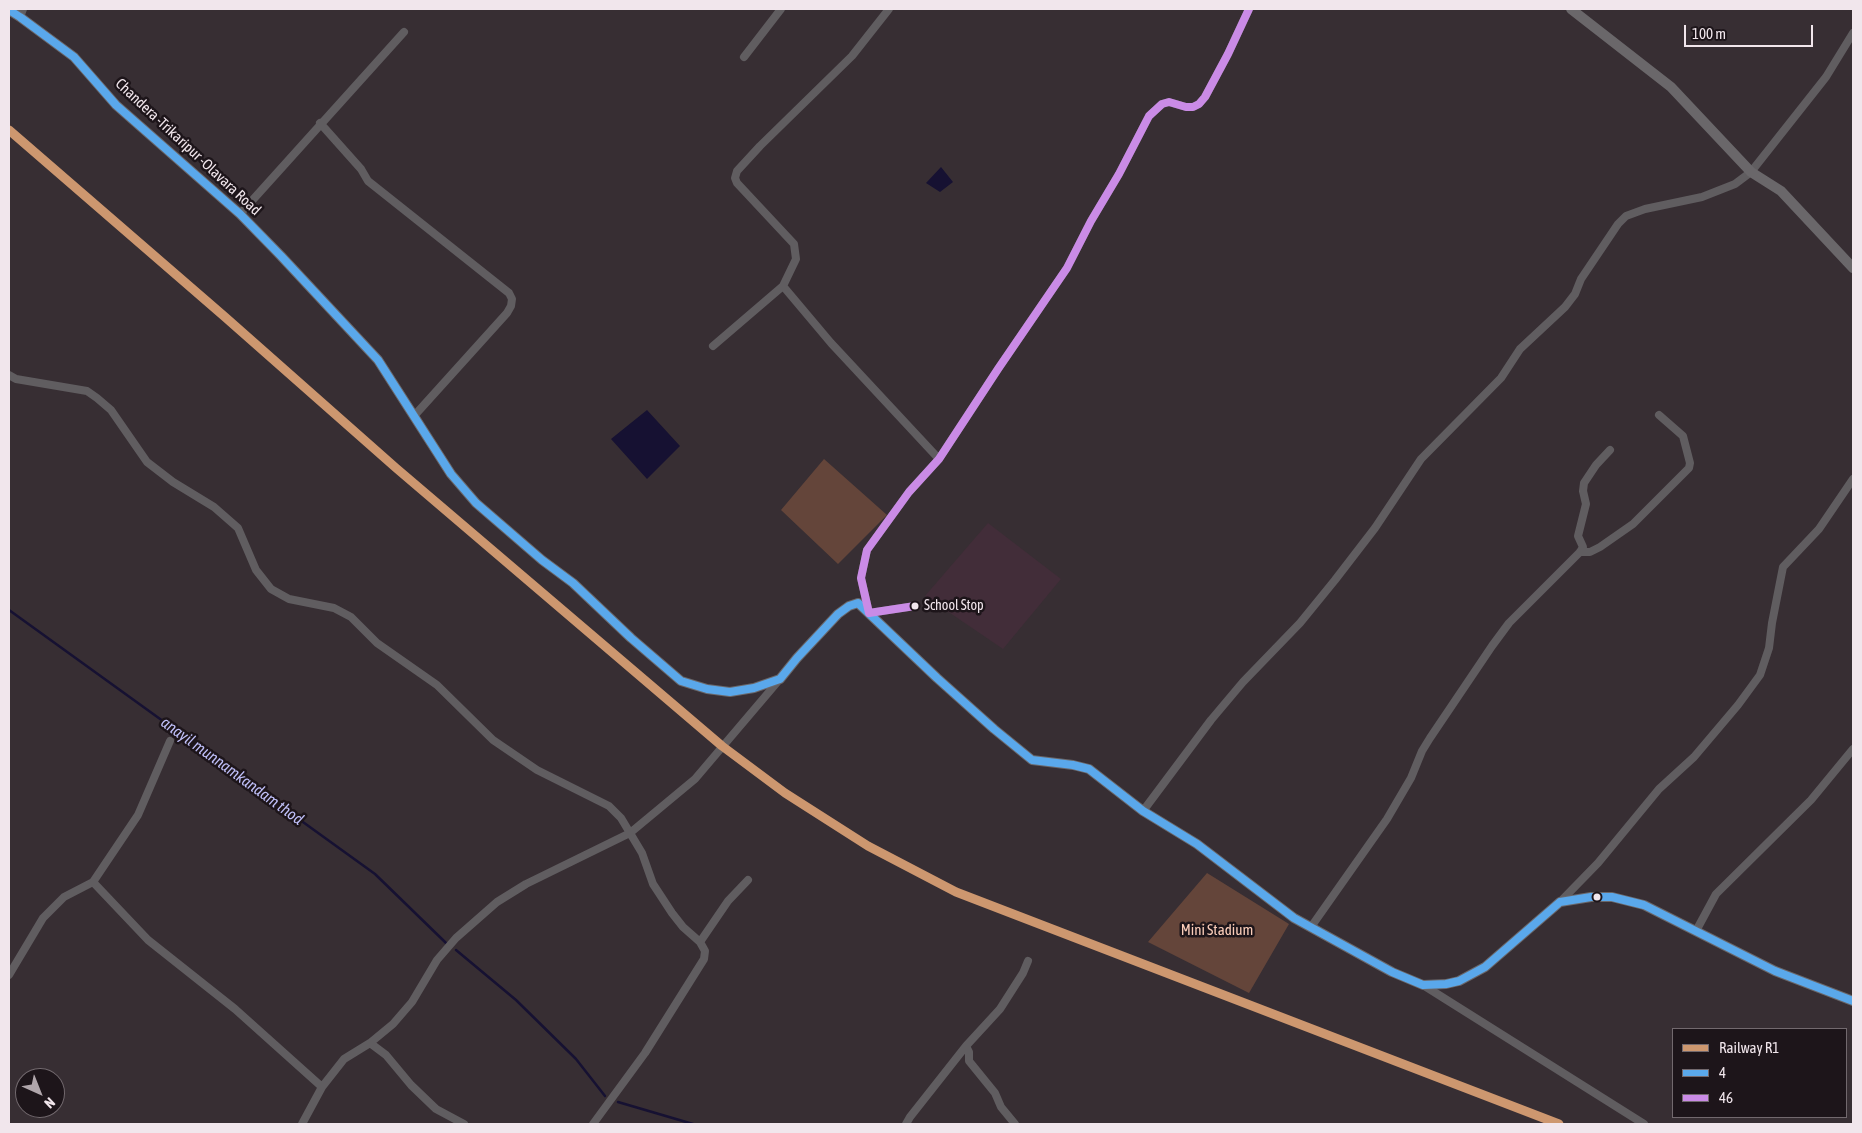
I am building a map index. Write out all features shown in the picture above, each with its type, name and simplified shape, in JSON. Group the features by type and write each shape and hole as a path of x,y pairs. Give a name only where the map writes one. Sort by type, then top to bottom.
{"main road":[{"path":"1571,9 1671,88 1751,172 1781,191 1853,268"},
{"name":"Chandera -Trikaripur -Olavara Road","path":"9,10 22,13 74,57 116,106 240,214 378,360 451,474 476,503 542,560 573,583 631,638 681,681 707,689 730,692 754,688 780,679"},
{"path":"780,679 838,614 849,606 858,603 937,678 1032,760 1073,765 1088,769 1143,811 1197,844 1294,918 1392,972 1423,985 1446,984 1458,981 1486,967 1560,902 1591,897 1612,897 1644,905 1775,971 1853,1001"}],"street":[{"path":"744,57 781,9"},
{"path":"713,346 783,286 796,259 794,244 737,183 735,178 737,172 760,146 852,56 889,9"},
{"path":"915,606 869,613 861,578 867,550 909,492 939,459 1067,268 1149,116 1162,104 1170,102 1193,107 1205,97 1249,9"},
{"path":"240,214 404,32"},
{"path":"1143,811 1211,720 1243,682 1300,623 1335,580 1375,528 1420,459 1501,378 1520,349 1565,307 1575,294 1581,279 1618,224 1626,216 1645,209 1702,198 1735,184 1751,172 1826,77 1853,33"},
{"path":"320,124 349,154 368,181 509,294 512,299 507,313 414,416"},
{"path":"783,286 831,343 939,459"},
{"path":"9,375 16,379 86,391 97,398 111,410 147,462 173,482 214,507 238,528 256,570 271,589 288,599 334,608 351,617 377,643 437,685 493,740 537,770 609,806 621,818 642,853 654,884 672,913 683,927 700,942 705,951 704,959 645,1053 593,1124"},
{"path":"1580,552 1590,552 1600,547 1633,524 1690,468 1683,436 1659,414"},
{"path":"1311,927 1387,818 1411,778 1430,738 1492,646 1510,623 1580,552 1583,547 1578,536 1586,504 1583,491 1584,482 1610,450"},
{"path":"1560,902 1598,863 1659,790 1694,757 1738,706 1760,675 1769,648 1772,623 1784,567 1819,530 1853,479"},
{"path":"302,1124 322,1087 344,1059 370,1043 393,1024 412,1002 437,960 456,938 497,902 526,884 630,833 695,779 780,679"},
{"path":"9,976 43,918 64,897 93,882 138,815 170,741"},
{"path":"1696,931 1716,894 1811,800 1853,749"},
{"path":"700,942 728,902 748,880"},
{"path":"93,882 148,940 235,1009 322,1087"},
{"path":"906,1124 966,1046 1000,1009 1023,973 1028,961"},
{"path":"1423,985 1644,1124"},
{"path":"370,1043 386,1055 411,1085 436,1110 464,1124"},
{"path":"966,1046 969,1052 969,1061 1015,1124"}],"shaded area":[{"path":"941,167 953,182 940,192 926,183"},
{"path":"647,410 680,446 647,479 611,439"},
{"path":"988,523 1061,579 1003,649 925,596"}],"green space":[{"path":"824,459 887,515 838,564 781,510"},
{"name":"Mini Stadium","path":"1207,873 1289,924 1249,993 1148,942"}],"waterway":[{"name":"anayil munnamkandam thod","path":"9,610 375,874 446,943"},
{"name":"anayil munnamkandam thod","path":"456,950 516,1000 576,1059 605,1096"},
{"name":"anayil munnamkandam thod","path":"618,1102 693,1124"}],"rail line":[{"name":"R1","path":"9,130 396,468 722,746 785,793 868,846 956,892 1559,1124"}],"transit line":[{"name":"46","path":"915,606 869,613 861,578 867,550 909,492 939,459 1067,268 1149,116 1162,104 1169,102 1186,107 1193,107 1199,104 1205,97 1228,54 1249,9"},
{"name":"4","path":"9,10 74,57 116,105 240,214 281,256 378,360 451,474 476,503 542,560 573,583 631,638 681,681 707,689 730,692 754,688 780,679 838,614 849,606 858,603 937,678 1032,760 1089,769 1143,811 1197,844 1294,918 1392,972 1423,985 1446,984 1459,981 1485,967 1560,902 1591,897 1612,897 1644,905 1775,971 1853,1001"}],"place":[{"name":"School Stop","path":"915,606"}]}
